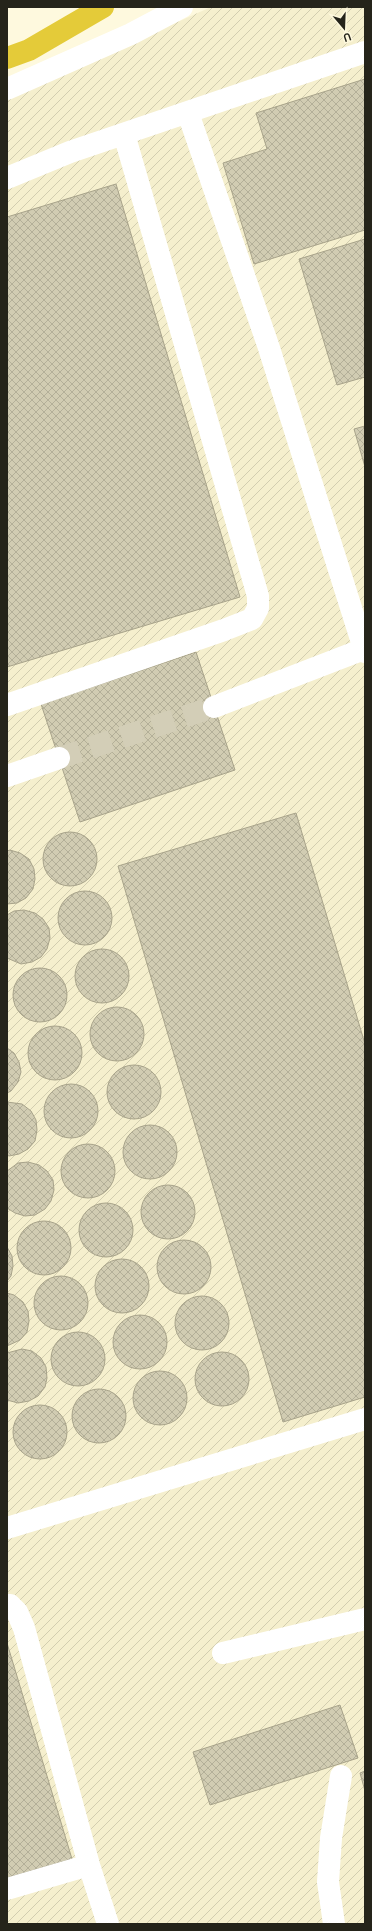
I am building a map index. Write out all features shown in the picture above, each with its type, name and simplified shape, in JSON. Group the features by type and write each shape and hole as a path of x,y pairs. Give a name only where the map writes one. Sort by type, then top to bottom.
{"highway":[{"path":"7,58 29,50 103,7"}],"lane":[{"path":"7,89 131,34 182,7"},
{"path":"7,178 70,152 365,52"},
{"path":"188,113 270,353 365,651 214,707"},
{"path":"7,705 224,630 252,618 258,608 256,589 124,134"},
{"path":"7,776 59,758"},
{"path":"7,1528 365,1419"},
{"path":"7,1605 10,1605 17,1612 24,1628 89,1864 108,1924"},
{"path":"223,1653 365,1619"},
{"path":"334,1924 328,1882 331,1838 341,1776"},
{"path":"7,1889 89,1864"}],"shaded area":[{"path":"211,7 365,7 365,1924 7,1924 7,98"}],"building":[{"path":"365,79 365,230 254,264 223,163 267,149 256,113"},
{"path":"116,184 240,597 7,667 7,217"},
{"path":"365,239 365,377 337,385 299,259"},
{"path":"365,426 365,467 354,429"},
{"path":"196,652 235,770 80,822 41,704"},
{"path":"296,813 365,1044 365,1397 283,1422 118,866"},
{"path":"70,832 80,834 89,840 95,849 97,859 95,869 89,878 80,884 70,886 60,884 51,878 45,869 43,859 45,849 51,840 60,834"},
{"path":"10,850 20,853 29,859 34,869 35,879 33,889 26,898 17,903 7,904 7,851"},
{"path":"85,891 95,893 104,899 110,908 112,918 110,928 104,937 95,943 85,945 75,943 66,937 60,928 58,918 60,908 66,899 75,893"},
{"path":"24,910 35,913 43,919 49,928 50,938 47,949 41,957 32,962 21,964 7,958 7,915 14,911"},
{"path":"102,949 112,951 121,957 127,966 129,976 127,986 121,995 112,1001 102,1003 92,1001 83,995 77,986 75,976 77,966 83,957 92,951"},
{"path":"40,968 50,970 59,976 65,985 67,995 65,1005 59,1014 50,1020 40,1022 30,1020 21,1014 15,1005 13,995 15,985 21,976 30,970"},
{"path":"117,1007 127,1009 136,1015 142,1024 144,1034 142,1044 136,1053 127,1059 117,1061 107,1059 98,1053 92,1044 90,1034 92,1024 98,1015 107,1009"},
{"path":"55,1026 65,1028 74,1034 80,1043 82,1053 80,1063 74,1072 65,1078 55,1080 45,1078 36,1072 30,1063 28,1053 30,1043 36,1034 45,1028"},
{"path":"7,1048 14,1053 19,1062 21,1072 18,1082 11,1091 7,1093"},
{"path":"134,1065 144,1067 153,1073 159,1082 161,1092 159,1102 153,1111 144,1117 134,1119 124,1117 115,1111 109,1102 107,1092 109,1082 115,1073 124,1067"},
{"path":"71,1084 81,1086 90,1092 96,1101 98,1111 96,1121 90,1130 81,1136 71,1138 61,1136 52,1130 46,1121 44,1111 46,1101 52,1092 61,1086"},
{"path":"7,1102 22,1104 31,1111 36,1120 37,1130 35,1141 28,1149 19,1154 9,1156 7,1155"},
{"path":"150,1125 160,1127 169,1133 175,1142 177,1152 175,1162 169,1171 160,1177 150,1179 140,1177 131,1171 125,1162 123,1152 125,1142 131,1133 140,1127"},
{"path":"88,1144 98,1146 107,1152 113,1161 115,1171 113,1181 107,1190 98,1196 88,1198 78,1196 69,1190 63,1181 61,1171 63,1161 69,1152 78,1146"},
{"path":"28,1162 39,1165 47,1171 53,1180 54,1190 51,1201 45,1209 35,1215 25,1216 15,1213 7,1208 7,1171 18,1163"},
{"path":"168,1185 178,1187 187,1193 193,1202 195,1212 193,1222 187,1231 178,1237 168,1239 158,1237 149,1231 143,1222 141,1212 143,1202 149,1193 158,1187"},
{"path":"106,1203 116,1205 125,1211 131,1220 133,1230 131,1240 125,1249 116,1255 106,1257 96,1255 87,1249 81,1240 79,1230 81,1220 87,1211 96,1205"},
{"path":"44,1221 54,1223 63,1229 69,1238 71,1248 69,1258 63,1267 54,1273 44,1275 34,1273 25,1267 19,1258 17,1248 19,1238 25,1229 34,1223"},
{"path":"184,1240 194,1242 203,1248 209,1257 211,1267 209,1277 203,1286 194,1292 184,1294 174,1292 165,1286 159,1277 157,1267 159,1257 165,1248 174,1242"},
{"path":"7,1247 12,1256 13,1266 11,1276 7,1281"},
{"path":"122,1259 132,1261 141,1267 147,1276 149,1286 147,1296 141,1305 132,1311 122,1313 112,1311 103,1305 97,1296 95,1286 97,1276 103,1267 112,1261"},
{"path":"61,1276 71,1278 80,1284 86,1293 88,1303 86,1313 80,1322 71,1328 61,1330 51,1328 42,1322 36,1313 34,1303 36,1293 42,1284 51,1278"},
{"path":"7,1293 14,1295 23,1302 28,1311 29,1321 27,1332 20,1340 7,1346"},
{"path":"202,1296 212,1298 221,1304 227,1313 229,1323 227,1333 221,1342 212,1348 202,1350 192,1348 183,1342 177,1333 175,1323 177,1313 183,1304 192,1298"},
{"path":"140,1315 150,1317 159,1323 165,1332 167,1342 165,1352 159,1361 150,1367 140,1369 130,1367 121,1361 115,1352 113,1342 115,1332 121,1323 130,1317"},
{"path":"78,1332 88,1334 97,1340 103,1349 105,1359 103,1369 97,1378 88,1384 78,1386 68,1384 59,1378 53,1369 51,1359 53,1349 59,1340 68,1334"},
{"path":"22,1349 32,1351 41,1358 46,1367 47,1378 45,1387 38,1396 29,1401 18,1403 7,1400 7,1353"},
{"path":"222,1352 232,1354 241,1360 247,1369 249,1379 247,1389 241,1398 232,1404 222,1406 212,1404 203,1398 197,1389 195,1379 197,1369 203,1360 212,1354"},
{"path":"160,1371 170,1373 179,1379 185,1388 187,1398 185,1408 179,1417 170,1423 160,1425 150,1423 141,1417 135,1408 133,1398 135,1388 141,1379 150,1373"},
{"path":"99,1389 109,1391 118,1397 124,1406 126,1416 124,1426 118,1435 109,1441 99,1443 89,1441 80,1435 74,1426 72,1416 74,1406 80,1397 89,1391"},
{"path":"40,1405 50,1407 59,1413 65,1422 67,1432 65,1442 59,1451 50,1457 40,1459 30,1457 21,1451 15,1442 13,1432 15,1422 21,1413 30,1407"},
{"path":"7,1643 72,1859 7,1878"},
{"path":"340,1705 358,1758 210,1805 193,1752"},
{"path":"365,1771 365,1791 360,1773"}],"tunnel":[{"path":"59,758 214,707"}]}
